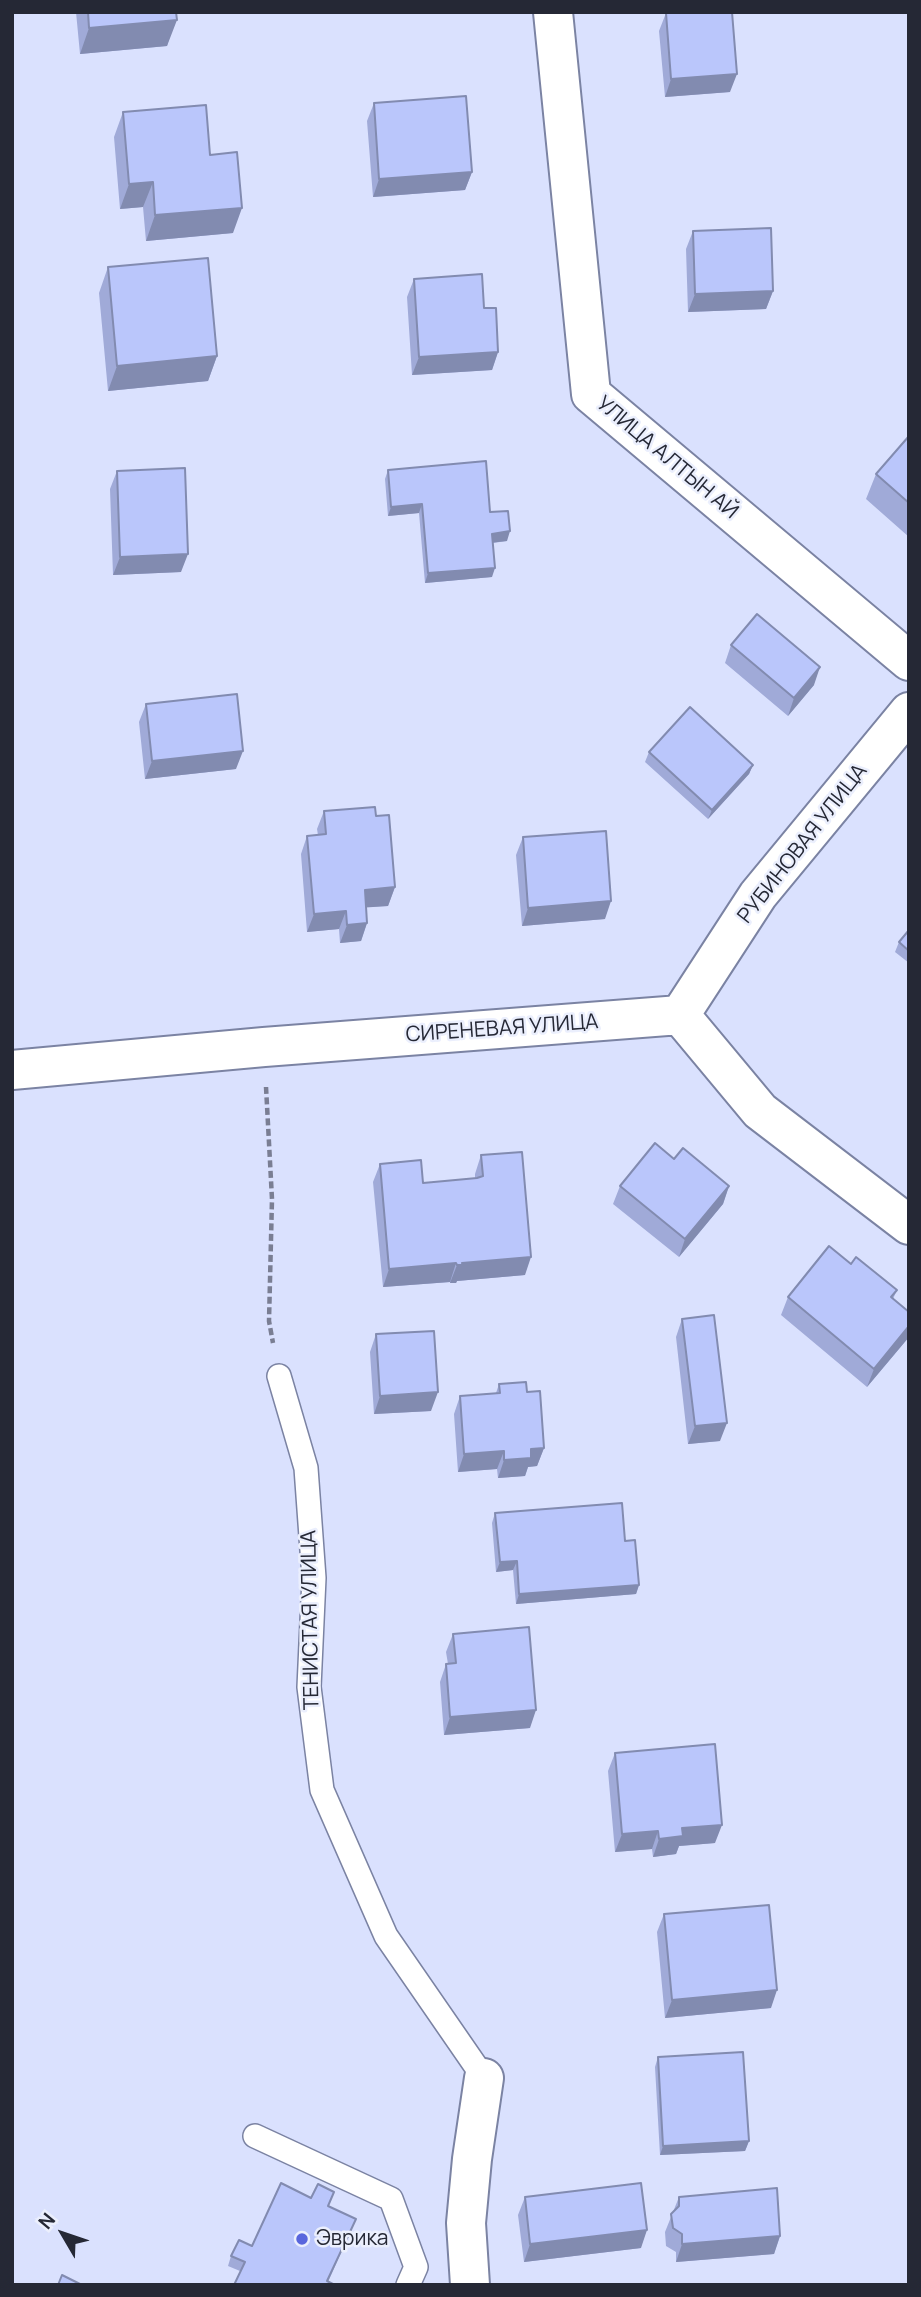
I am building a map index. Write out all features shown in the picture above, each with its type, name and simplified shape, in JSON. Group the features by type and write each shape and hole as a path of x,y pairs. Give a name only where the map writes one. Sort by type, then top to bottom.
{"street":[{"name":"УЛИЦА АЛТЫН АЙ","path":"553,12 591,394 909,661"},
{"name":"РУБИНОВАЯ УЛИЦА","path":"680,1015 758,895 909,712"},
{"name":"СИРЕНЕВАЯ УЛИЦА","path":"12,1070 264,1047 680,1015"},
{"path":"680,1015 760,1111 909,1225"},
{"name":"ТЕНИСТАЯ УЛИЦА","path":"470,2285 466,2223 484,2078"}],"lane":[{"name":"ТЕНИСТАЯ УЛИЦА","path":"279,1376 306,1468 314,1578 309,1687 322,1790 386,1936 484,2078"},
{"path":"255,2136 391,2199 416,2267 408,2285"}],"path":[{"path":"264,1047 272,1199 269,1321 279,1376"}],"building":[{"path":"88,12 176,12 177,20 89,28"},
{"path":"732,12 737,74 671,79 666,13"},
{"path":"466,96 472,172 379,179 374,103"},
{"path":"206,105 210,155 237,152 242,208 155,215 153,182 129,184 123,112"},
{"path":"771,228 773,291 695,294 693,231"},
{"path":"208,258 217,356 117,366 108,267"},
{"path":"482,274 484,308 496,308 498,352 419,357 414,279"},
{"path":"909,436 909,503 876,474"},
{"path":"486,461 490,512 508,511 510,531 492,534 495,568 428,573 422,504 391,507 388,470"},
{"path":"185,468 188,554 120,557 117,471"},
{"path":"757,614 820,667 794,698 731,645"},
{"path":"237,694 243,751 152,761 146,704"},
{"path":"690,707 753,765 712,810 649,752"},
{"path":"375,807 376,816 389,815 395,887 365,890 367,923 347,925 346,911 314,914 307,836 326,834 324,811"},
{"path":"606,831 611,901 528,908 523,837"},
{"path":"909,930 909,951 899,942"},
{"path":"655,1143 674,1159 683,1148 729,1186 685,1239 620,1186"},
{"path":"522,1152 531,1257 462,1263 463,1265 456,1263 389,1269 380,1164 421,1160 423,1183 477,1178 483,1176 481,1155"},
{"path":"829,1246 851,1264 856,1257 897,1290 891,1297 909,1312 909,1326 874,1369 788,1297"},
{"path":"714,1315 727,1423 695,1426 682,1319"},
{"path":"434,1331 438,1392 380,1396 376,1334"},
{"path":"526,1382 527,1392 540,1391 544,1448 531,1449 531,1458 504,1460 504,1451 464,1454 460,1396 500,1393 499,1384"},
{"path":"622,1503 625,1541 635,1540 639,1585 519,1594 517,1561 500,1562 495,1513"},
{"path":"529,1627 536,1710 450,1717 446,1664 456,1663 453,1634"},
{"path":"715,1744 722,1825 682,1828 683,1836 659,1839 658,1831 622,1834 615,1753"},
{"path":"769,1905 777,1990 672,2000 664,1914"},
{"path":"743,2052 749,2141 663,2146 658,2057"},
{"name":"Эврика","path":"281,2183 311,2198 318,2184 334,2192 328,2206 356,2219 327,2281 335,2285 234,2285 245,2262 231,2256 239,2240 252,2246"},
{"path":"641,2183 647,2230 530,2244 525,2197"},
{"path":"777,2188 780,2236 682,2244 682,2234 673,2228 671,2214 679,2206 679,2197"},
{"path":"62,2275 82,2285 58,2285"}],"place":[{"name":"Эврика","path":"302,2239"}]}
